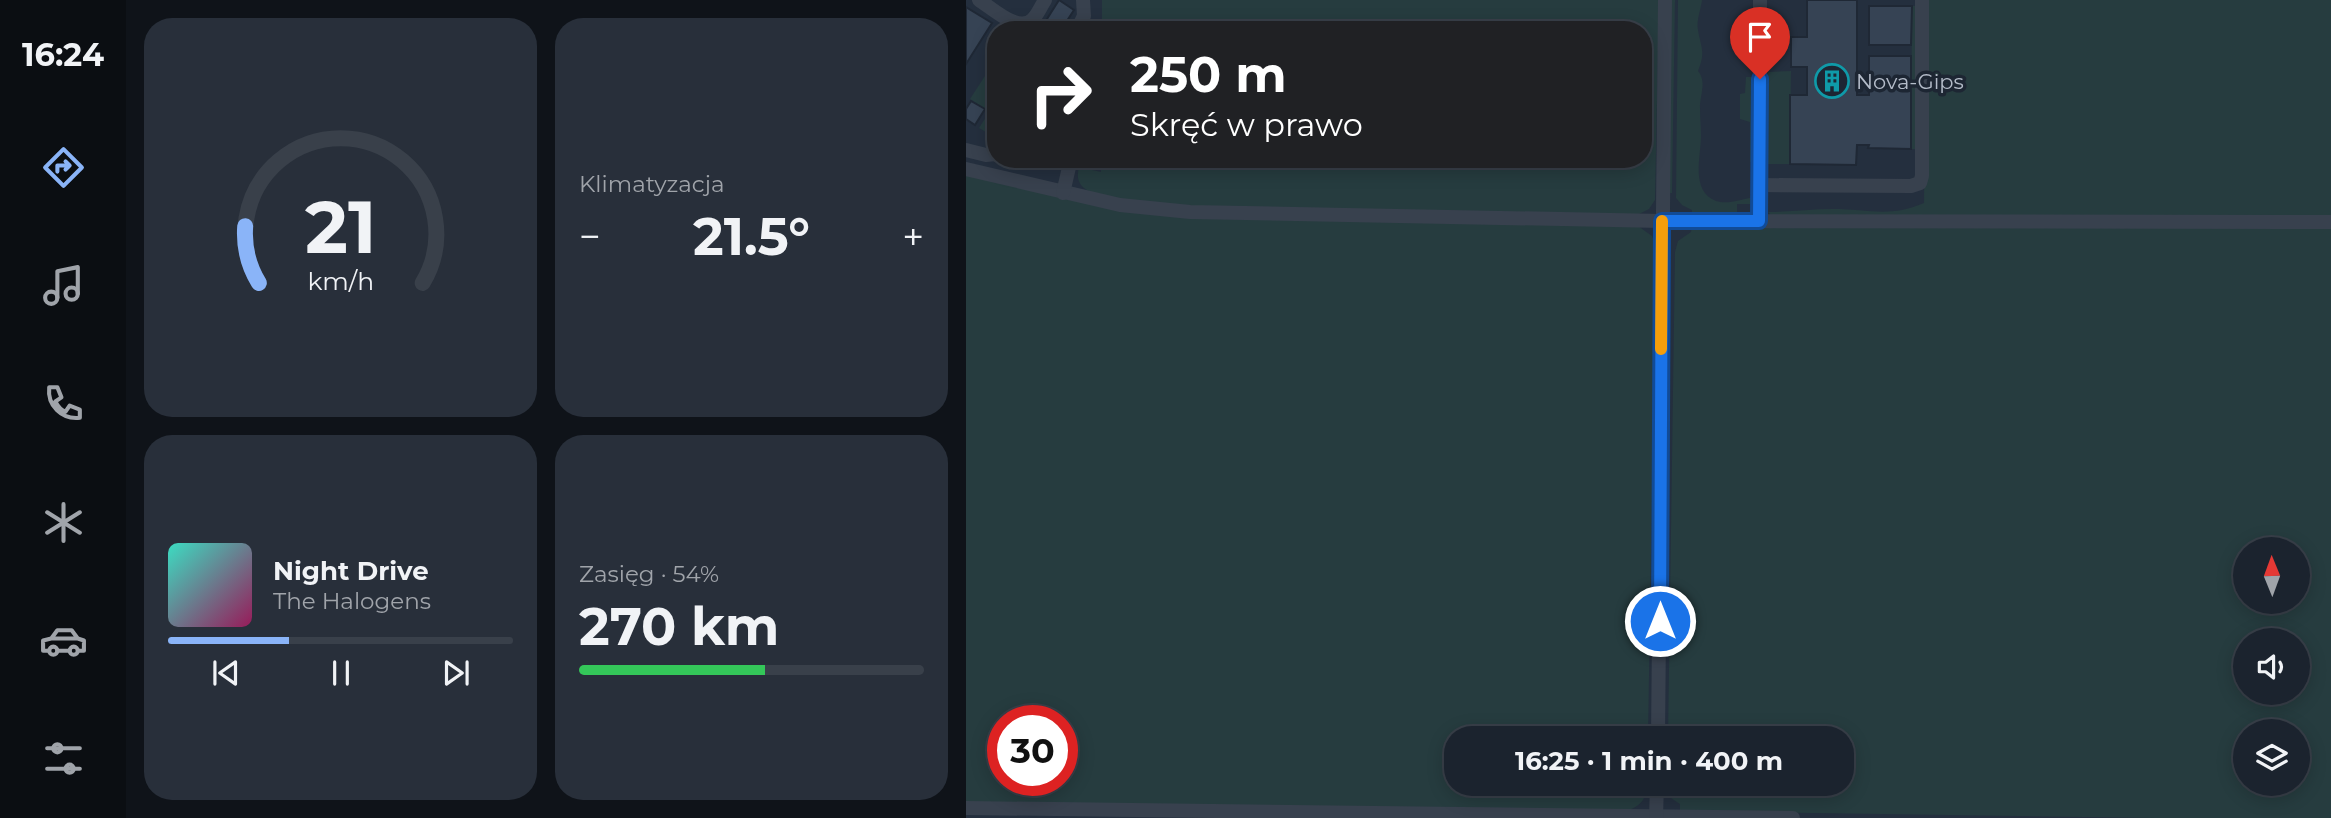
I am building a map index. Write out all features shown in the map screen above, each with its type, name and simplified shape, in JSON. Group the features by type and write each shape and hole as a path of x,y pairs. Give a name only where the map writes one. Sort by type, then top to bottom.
{"street":[{"path":"979,0 1014,21"},
{"path":"1030,21 1045,0"},
{"path":"1083,0 1084,21"},
{"path":"1658,726 1665,0"},
{"path":"1759,221 1760,0"},
{"path":"1759,185 1911,186 1920,183 1922,0"},
{"path":"966,150 987,155"},
{"path":"1063,192 1069,168"},
{"path":"966,169 1120,205 1166,211 1662,221 2331,222"},
{"path":"1656,817 1657,796"},
{"path":"966,808 1793,818"}],"green space":[{"path":"1102,0 1659,0 1655,200 1649,209 1635,216 1151,205 1089,191 1082,186 1078,173 1079,168 1101,172 1101,168 1652,168 1652,21 1102,21"},
{"path":"1670,0 1675,0 1672,193 1668,193"},
{"path":"1678,0 1702,0 1698,19 1702,54 1698,71 1703,84 1700,108 1700,181 1708,196 1716,201 1730,202 1754,197 1755,204 1737,204 1737,212 1751,212 1748,215 1692,217 1692,210 1676,198"},
{"path":"1926,0 2331,0 2331,219 1772,216 1768,212 1833,209 1878,212 1911,208 1924,203"},
{"path":"1912,6 1919,6 1918,149 1911,149"},
{"path":"1791,71 1790,164 1763,164 1764,76 1769,72"},
{"path":"987,73 987,110 970,99"},
{"path":"1746,77 1755,77 1755,163 1750,162 1750,122 1740,119 1740,94 1745,93"},
{"path":"987,118 987,133 979,128"},
{"path":"966,174 1112,209 1638,226 1652,236 1656,246 1648,726 1444,726 1444,796 1645,796 1637,806 1629,810 966,802"},
{"path":"1692,226 2331,228 2331,818 1680,811 1680,804 1671,796 1854,796 1854,726 1668,726 1675,252 1678,241 1691,232"}],"building":[{"path":"1059,0 1074,10 1067,21 1046,21"},
{"name":"Nova-Gips","path":"1807,0 1857,0 1857,95 1869,95 1869,56 1911,56 1911,149 1868,148 1869,145 1857,145 1856,165 1790,164 1790,95 1807,95 1807,67 1791,67 1791,37 1807,37"},
{"path":"1869,6 1912,6 1911,45 1869,45"},
{"path":"966,7 989,21 987,31 966,64"},
{"path":"971,101 985,109 975,125 966,119 966,109"}],"slow traffic":[{"path":"1661,349 1662,221"}],"place":[{"name":"Nova-Gips","path":"1832,81"}],"route":[{"path":"1660,621 1662,221 1759,221 1760,79"}]}
